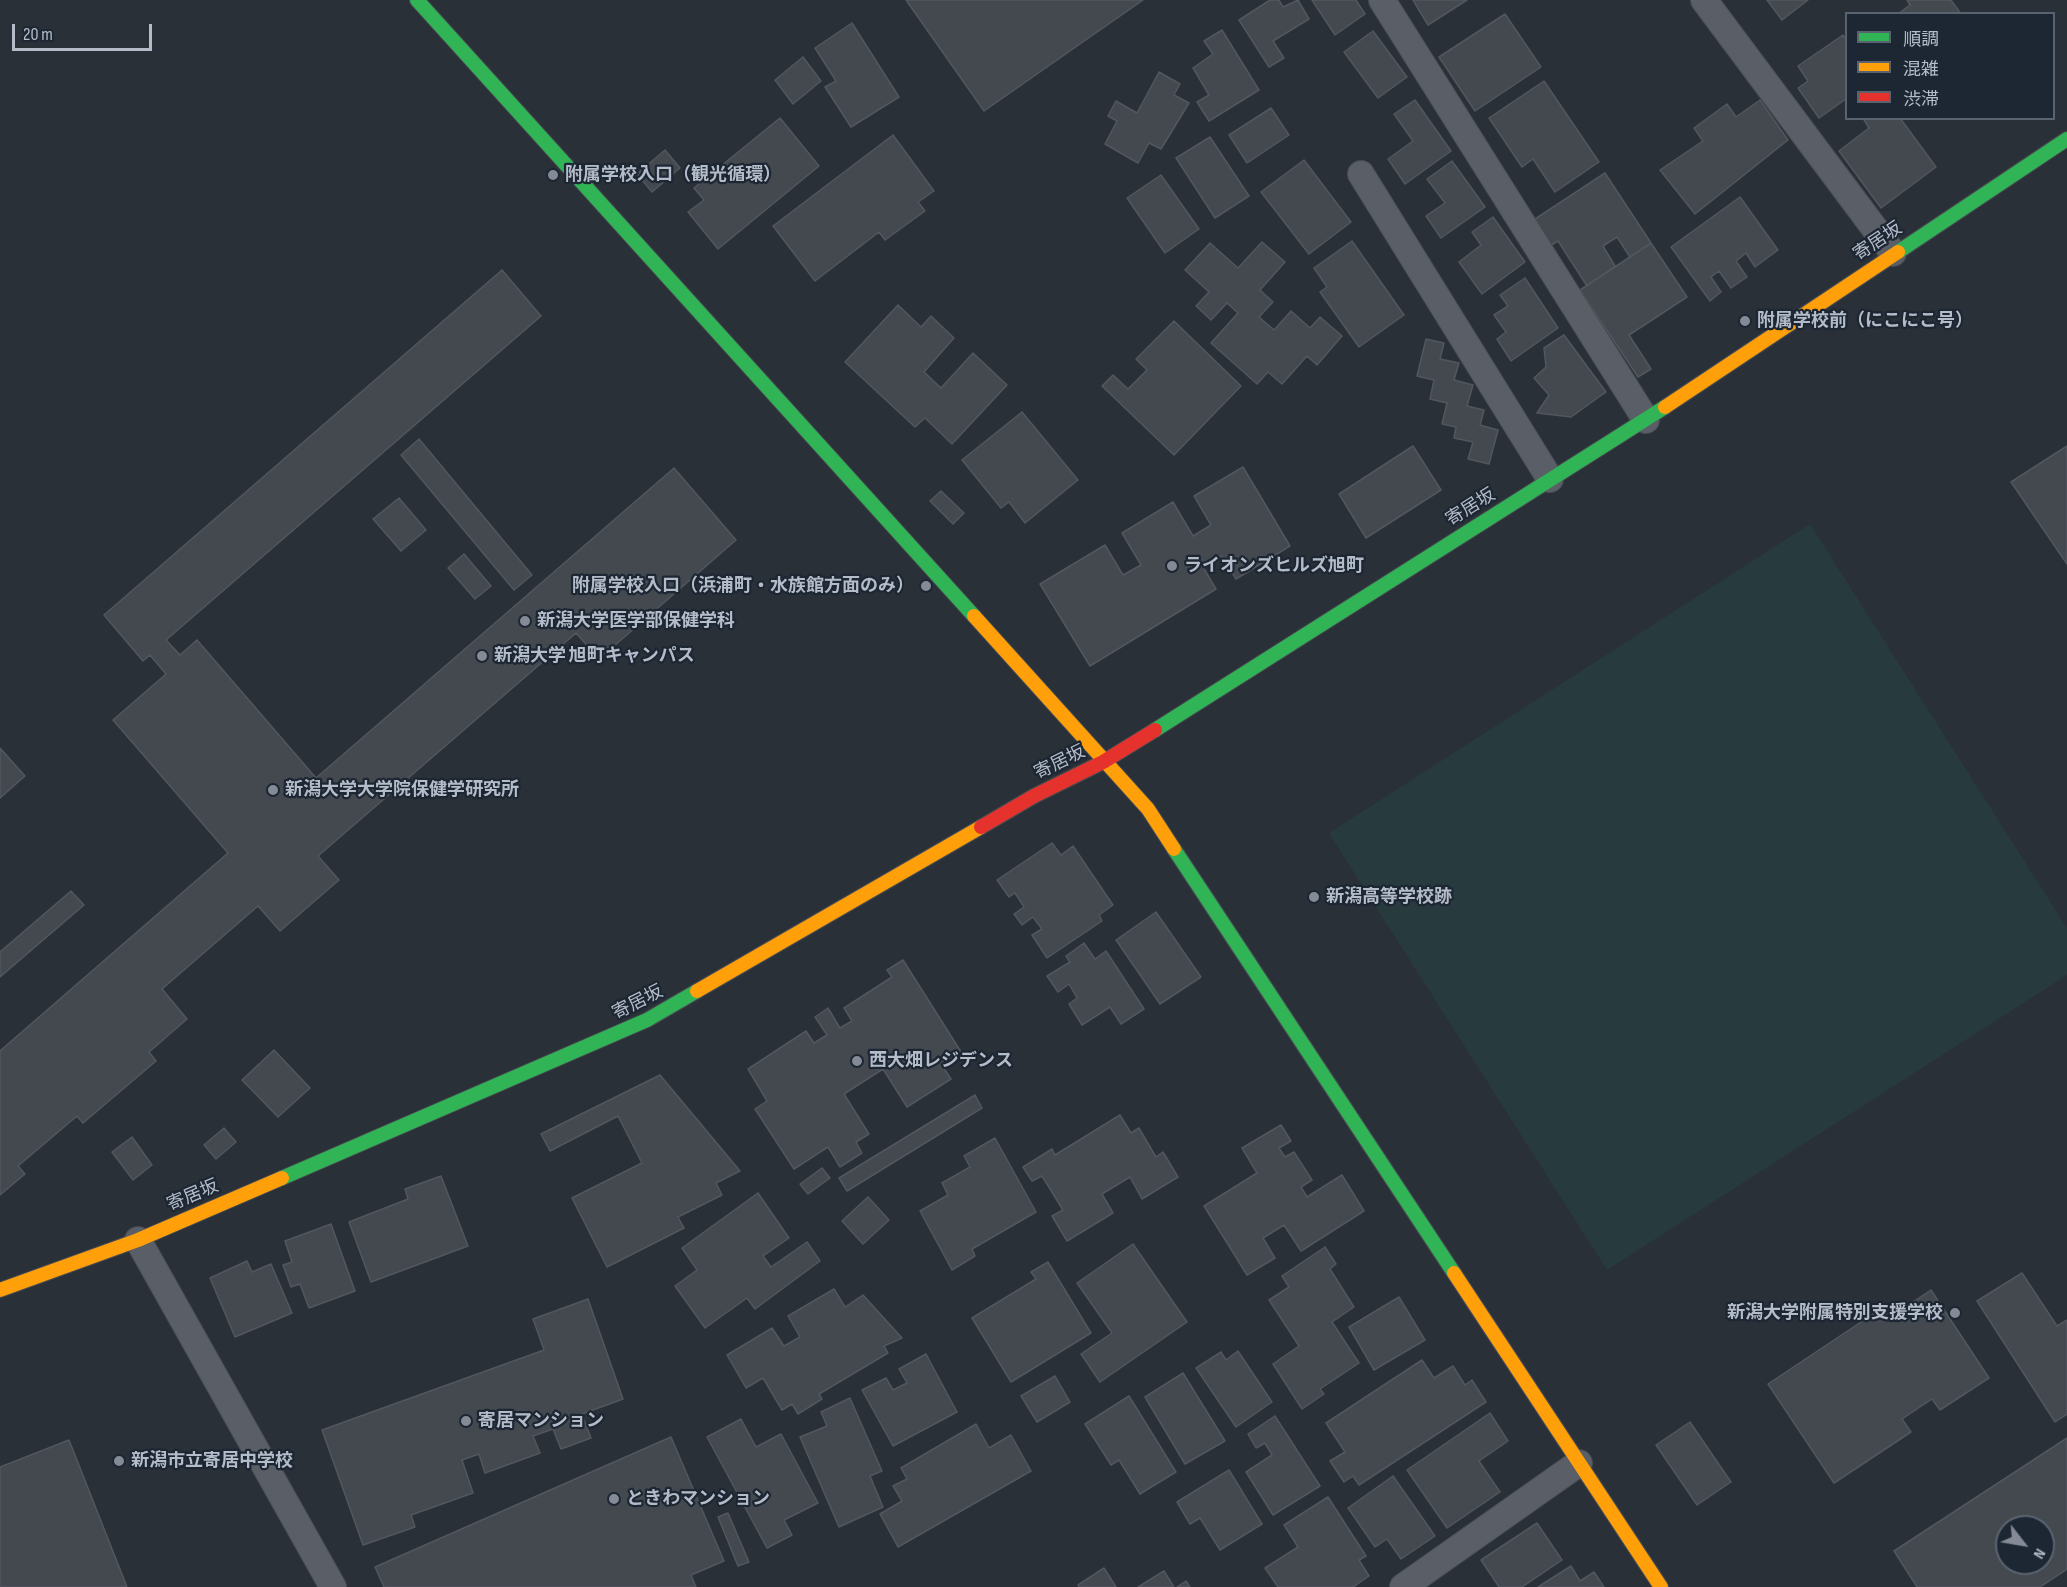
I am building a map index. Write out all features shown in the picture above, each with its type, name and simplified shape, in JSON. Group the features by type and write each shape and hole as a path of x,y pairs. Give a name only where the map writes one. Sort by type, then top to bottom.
{"street":[{"path":"417,0 1103,762 1148,809 1661,1587"},
{"name":"寄居坂","path":"0,1290 138,1240 647,1020 1034,796 1103,762 1646,420 2067,139"}],"lane":[{"path":"1382,0 1646,420"},
{"path":"1704,0 1893,253"},
{"path":"1361,174 1550,479"},
{"path":"138,1240 333,1587"},
{"path":"1403,1587 1579,1463"}],"green space":[{"path":"1810,524 2067,928 2067,975 1607,1270 1329,833"}],"building":[{"path":"906,0 1143,0 984,111"},
{"path":"1270,0 1279,0 1283,7 1298,0 1309,19 1273,41 1284,58 1269,67 1239,20"},
{"path":"1312,0 1356,0 1365,14 1335,35"},
{"path":"1413,0 1467,0 1428,25"},
{"path":"1767,0 1808,0 1782,20"},
{"path":"1907,0 1951,0 1960,12 1901,12 1910,5"},
{"path":"1505,14 1541,67 1475,111 1439,57"},
{"path":"852,23 899,97 851,127 825,87 836,81 815,48"},
{"path":"1222,30 1259,90 1209,121 1197,102 1209,95 1193,68 1213,54 1204,41"},
{"path":"1373,31 1407,77 1378,98 1344,52"},
{"path":"1843,35 1845,38 1845,100 1819,118 1798,88 1808,81 1798,66"},
{"path":"803,57 821,81 793,104 775,80"},
{"path":"1159,72 1180,84 1174,95 1189,103 1161,149 1149,143 1138,163 1105,144 1117,121 1108,116 1116,101 1137,113"},
{"path":"1544,81 1599,162 1555,192 1533,159 1522,167 1489,118"},
{"path":"1415,100 1451,151 1405,184 1388,159 1413,141 1394,114"},
{"path":"1760,100 1788,140 1695,214 1660,170 1703,141 1694,128 1727,104 1736,117"},
{"path":"1271,108 1289,135 1247,163 1229,135"},
{"path":"780,118 819,166 718,249 688,212 704,200 694,188"},
{"path":"1864,120 1901,120 1936,167 1881,208 1839,151 1869,128"},
{"path":"893,135 934,191 918,202 925,211 885,240 879,232 815,281 773,226"},
{"path":"1210,137 1249,196 1215,218 1176,158"},
{"path":"665,150 680,168 652,192 637,174"},
{"path":"1304,160 1351,222 1309,254 1261,192"},
{"path":"1452,161 1485,207 1441,238 1426,216 1445,203 1427,179"},
{"path":"1605,173 1651,243 1630,257 1617,237 1603,246 1615,266 1587,286 1558,241 1548,247 1532,221"},
{"path":"1161,175 1199,229 1165,253 1127,198"},
{"path":"1740,197 1778,250 1755,267 1746,253 1736,261 1747,277 1731,288 1719,271 1711,277 1721,292 1710,301 1671,247"},
{"path":"1493,217 1525,262 1482,294 1459,262 1481,245 1472,232"},
{"path":"1352,241 1404,315 1359,347 1320,292 1327,287 1314,268"},
{"path":"1262,242 1285,262 1260,290 1273,302 1259,317 1274,330 1291,311 1310,328 1320,317 1342,336 1317,365 1307,356 1282,384 1268,372 1257,384 1211,343 1238,313 1227,303 1211,320 1196,306 1209,292 1185,270 1210,243 1238,268"},
{"path":"1651,243 1687,297 1629,335 1651,369 1638,377 1580,290"},
{"path":"502,270 541,316 166,640 180,655 197,640 316,778 674,468 736,540 599,659 576,633 318,856 339,880 280,931 258,906 162,989 187,1019 149,1052 156,1061 83,1123 77,1116 18,1166 25,1174 0,1195 0,1051 228,853 113,720 166,674 150,655 143,661 104,615"},
{"path":"1525,278 1558,328 1511,361 1497,339 1506,332 1494,315 1508,306 1500,295"},
{"path":"898,305 921,327 931,316 954,338 924,372 941,388 973,353 1007,385 952,444 925,418 915,427 845,362"},
{"path":"1174,321 1241,386 1174,455 1102,386 1113,375 1128,389 1147,370 1136,359"},
{"path":"1564,335 1606,392 1571,417 1537,413 1549,395 1534,378 1546,367 1544,348"},
{"path":"1426,339 1444,343 1440,359 1459,363 1454,380 1473,385 1467,406 1484,410 1480,425 1498,430 1489,464 1468,459 1473,442 1454,438 1456,427 1442,424 1447,403 1430,399 1434,380 1417,376"},
{"path":"1022,412 1078,480 1025,523 1009,502 1001,508 962,460"},
{"path":"419,439 532,575 514,590 401,455"},
{"path":"1413,446 1441,490 1366,538 1339,494"},
{"path":"2067,446 2067,564 2011,482"},
{"name":"ライオンズヒルズ旭町","path":"1243,467 1290,546 1236,579 1222,556 1203,567 1216,589 1090,666 1040,584 1105,545 1123,575 1141,565 1122,533 1173,502 1193,536 1211,525 1194,496"},
{"path":"941,491 964,513 953,524 930,501"},
{"path":"399,498 426,530 401,551 373,519"},
{"path":"464,554 491,586 475,599 448,568"},
{"path":"0,748 25,776 0,798"},
{"path":"1052,843 1061,855 1073,846 1113,905 1099,915 1102,921 1047,958 1032,935 1042,929 1033,917 1022,925 1014,914 1024,907 1015,893 1009,897 997,880"},
{"path":"71,891 84,905 0,977 0,952"},
{"path":"1156,912 1201,977 1160,1004 1116,940"},
{"path":"1084,943 1095,959 1106,951 1144,1009 1121,1024 1110,1007 1082,1025 1069,1004 1077,998 1069,984 1058,992 1047,976 1070,962 1066,956"},
{"name":"西大畑レジデンス","path":"903,960 963,1055 943,1067 951,1079 907,1107 883,1069 844,1094 869,1134 856,1142 862,1153 840,1167 828,1147 794,1169 755,1109 767,1101 748,1069 806,1031 814,1043 827,1035 815,1017 828,1008 840,1028 852,1021 844,1008 892,977 887,970"},
{"path":"274,1050 310,1088 278,1117 242,1080"},
{"path":"660,1075 740,1171 716,1183 722,1195 678,1217 684,1228 607,1267 572,1198 642,1163 618,1116 550,1151 541,1134"},
{"path":"975,1095 982,1108 847,1191 839,1178"},
{"path":"1120,1115 1131,1133 1139,1128 1156,1157 1163,1152 1178,1177 1142,1199 1130,1177 1102,1194 1113,1213 1067,1241 1052,1216 1063,1210 1042,1176 1032,1181 1023,1167 1052,1149 1055,1155"},
{"path":"1281,1125 1291,1141 1279,1148 1285,1157 1294,1152 1312,1180 1301,1187 1307,1197 1342,1175 1364,1211 1301,1251 1284,1225 1263,1238 1275,1258 1247,1275 1204,1206 1257,1173 1242,1148"},
{"path":"224,1128 236,1142 216,1159 204,1145"},
{"path":"132,1137 152,1165 133,1180 112,1152"},
{"path":"995,1138 1036,1212 972,1249 975,1256 952,1270 920,1211 948,1195 942,1183 970,1167 964,1156"},
{"path":"822,1168 830,1178 808,1194 800,1184"},
{"path":"441,1176 468,1246 371,1282 349,1222 408,1199 405,1189"},
{"path":"758,1193 789,1238 763,1256 771,1267 807,1242 820,1261 755,1309 747,1298 705,1328 675,1286 697,1270 682,1248"},
{"path":"868,1197 889,1220 863,1244 842,1221"},
{"path":"331,1224 355,1291 309,1308 300,1284 291,1287 283,1265 292,1262 285,1241"},
{"path":"1133,1244 1187,1322 1100,1382 1081,1354 1112,1333 1077,1283"},
{"path":"1325,1247 1336,1264 1330,1269 1354,1307 1332,1322 1359,1363 1320,1389 1324,1394 1302,1409 1273,1364 1299,1346 1269,1300 1289,1287 1282,1276"},
{"path":"247,1261 252,1272 271,1264 292,1313 235,1337 210,1278"},
{"path":"1048,1262 1091,1333 1011,1382 972,1318 1036,1279 1031,1272"},
{"path":"2022,1273 2057,1326 2067,1320 2067,1414 2055,1422 1977,1301"},
{"path":"834,1289 845,1307 863,1295 902,1338 884,1346 888,1353 819,1394 822,1399 798,1414 792,1404 782,1410 763,1378 746,1388 727,1355 772,1328 784,1346 800,1337 788,1316"},
{"path":"1931,1290 1989,1378 1940,1410 1932,1399 1902,1419 1911,1432 1834,1483 1768,1384 1885,1306 1892,1316"},
{"path":"1399,1297 1425,1340 1374,1370 1349,1327"},
{"name":"寄居マンション","path":"588,1299 623,1399 582,1414 591,1438 561,1449 553,1429 533,1436 540,1453 485,1473 479,1454 462,1460 473,1493 411,1515 415,1527 363,1545 322,1430 544,1350 533,1319"},
{"path":"1238,1351 1272,1402 1236,1427 1196,1368 1221,1352 1226,1360"},
{"path":"926,1354 957,1412 893,1446 862,1390 886,1378 893,1390 907,1383 899,1369"},
{"path":"1422,1360 1434,1378 1453,1366 1465,1385 1472,1380 1486,1402 1359,1485 1353,1476 1344,1482 1330,1461 1345,1452 1326,1423"},
{"path":"1183,1373 1225,1441 1185,1464 1145,1397"},
{"path":"1055,1376 1070,1402 1037,1422 1021,1396"},
{"path":"1129,1396 1176,1472 1140,1494 1119,1460 1111,1465 1085,1424"},
{"path":"850,1398 882,1471 870,1476 883,1507 839,1527 800,1437 827,1426 821,1412"},
{"path":"1490,1413 1508,1441 1479,1461 1500,1492 1447,1528 1407,1470"},
{"path":"1275,1416 1320,1486 1273,1515 1246,1472 1272,1455 1265,1443 1256,1448 1248,1434"},
{"path":"741,1419 756,1447 781,1434 818,1503 784,1520 792,1535 767,1548 707,1437"},
{"path":"1690,1422 1731,1482 1697,1505 1656,1445"},
{"path":"976,1424 989,1448 1011,1435 1031,1471 898,1547 880,1514 902,1501 893,1486 907,1479 901,1468"},
{"name":"ときわマンション","path":"671,1437 724,1561 691,1575 696,1587 384,1587 375,1567"},
{"path":"2067,1438 2067,1569 2040,1587 1917,1587 1894,1551"},
{"path":"69,1440 127,1587 0,1587 0,1467"},
{"path":"1229,1470 1262,1524 1220,1550 1200,1518 1190,1524 1177,1502"},
{"path":"1393,1476 1435,1536 1401,1559 1387,1539 1375,1547 1348,1508"},
{"path":"1328,1497 1366,1556 1359,1560 1369,1576 1353,1587 1278,1587 1265,1568 1298,1547 1284,1525"},
{"path":"728,1513 749,1562 738,1566 718,1517"},
{"path":"1537,1523 1562,1560 1522,1587 1499,1587 1481,1560"},
{"path":"1571,1566 1580,1581 1594,1572 1604,1587 1538,1587"},
{"path":"1104,1568 1116,1587 1079,1587 1078,1585"},
{"path":"1164,1571 1174,1587 1138,1587"},
{"path":"1186,1581 1190,1587 1177,1587"}],"traffic: fast":[{"path":"417,0 974,616"},
{"path":"1898,252 2067,139"},
{"path":"1155,730 1665,407"},
{"path":"1174,849 1454,1273"},
{"path":"282,1178 647,1020 697,991"}],"traffic: slow":[{"path":"1665,407 1898,252"},
{"path":"974,616 1148,809 1174,849"},
{"path":"697,991 981,827"},
{"path":"0,1290 138,1240 282,1178"},
{"path":"1454,1273 1661,1587"}],"traffic: jam":[{"path":"981,827 1034,796 1103,762 1155,730"}],"place":[{"name":"附属学校入口（観光循環）","path":"553,175"},
{"name":"附属学校前（にこにこ号）","path":"1745,321"},
{"name":"ライオンズヒルズ旭町","path":"1172,566"},
{"name":"附属学校入口（浜浦町・水族館方面のみ）","path":"926,586"},
{"name":"新潟大学医学部保健学科","path":"525,621"},
{"name":"新潟大学 旭町キャンパス","path":"482,656"},
{"name":"新潟大学大学院保健学研究所","path":"273,790"},
{"name":"新潟高等学校跡","path":"1314,897"},
{"name":"西大畑レジデンス","path":"857,1061"},
{"name":"新潟大学附属特別支援学校","path":"1955,1313"},
{"name":"寄居マンション","path":"466,1421"},
{"name":"新潟市立寄居中学校","path":"119,1461"},
{"name":"ときわマンション","path":"614,1499"}]}
